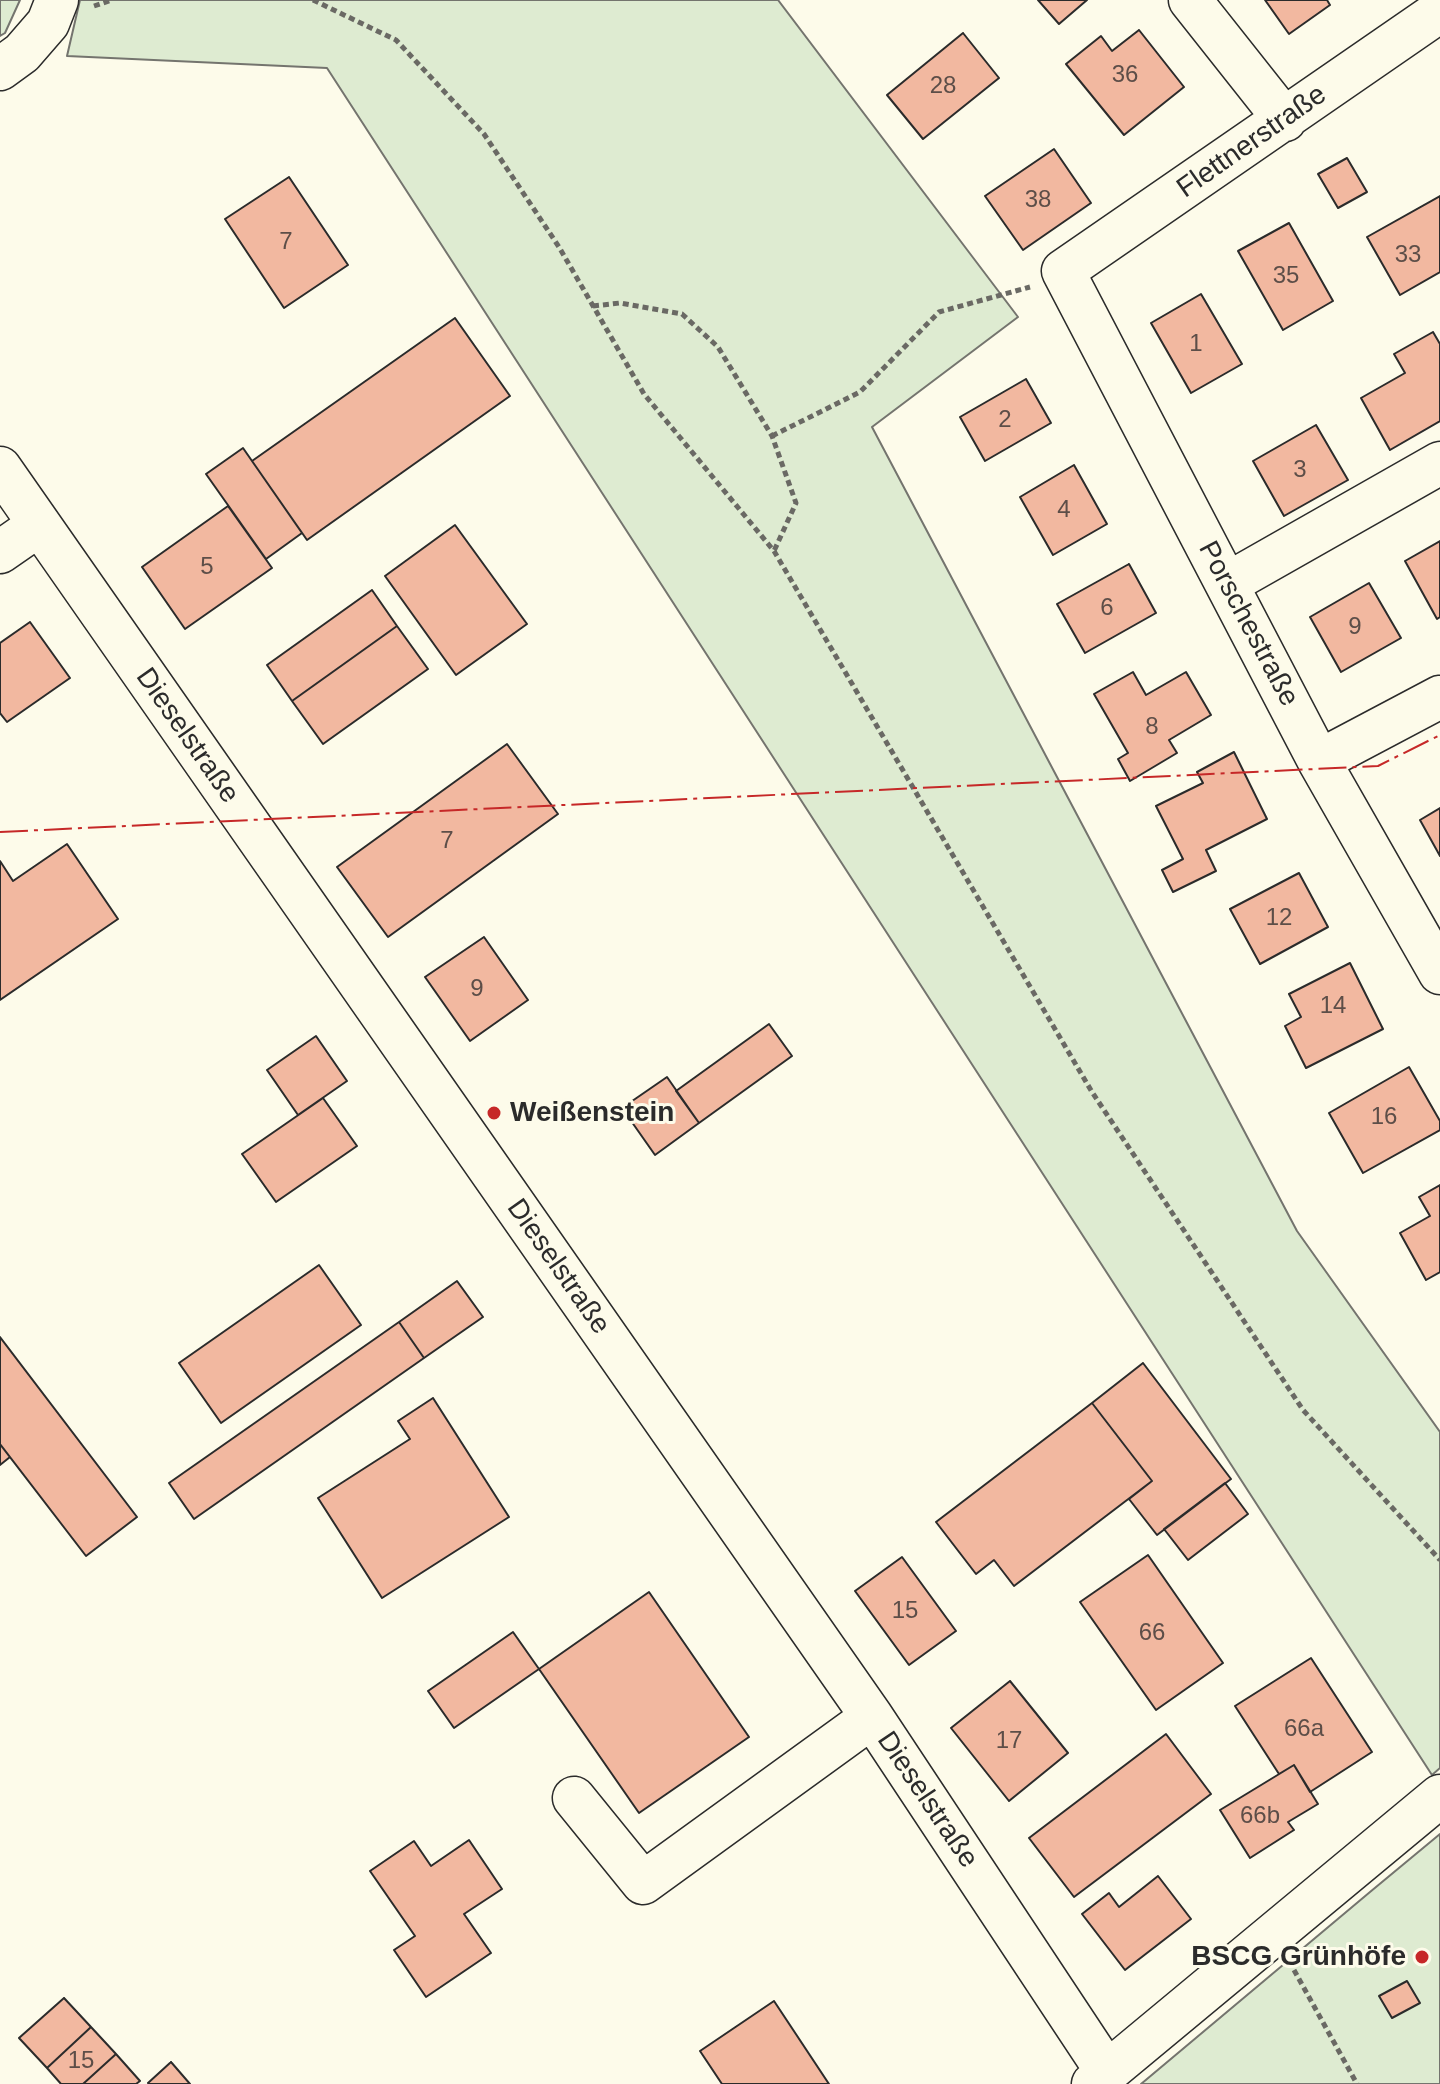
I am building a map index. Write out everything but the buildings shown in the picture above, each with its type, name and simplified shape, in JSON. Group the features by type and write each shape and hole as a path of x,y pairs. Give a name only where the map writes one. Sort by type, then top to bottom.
{"street":[{"path":"0,69 22,53 48,23 57,0"},
{"path":"1190,0 1285,120"},
{"name":"Flettnerstraße","path":"1063,271 1440,11"},
{"name":"Porschestraße","path":"1063,271 1319,761 1440,973"},
{"path":"1227,584 1440,463"},
{"name":"Dieselstraße","path":"0,468 872,1717 1100,2078"},
{"path":"0,552 39,525"},
{"path":"1319,761 1440,697"},
{"path":"574,1798 643,1883 872,1717"},
{"path":"1100,2078 1440,1796"}],"path":[{"path":"313,0 396,40 484,134 559,247 644,394 774,551 1092,1092 1303,1410 1440,1560"},
{"path":"772,436 860,392 939,312 1045,283 1063,271"},
{"path":"593,306 620,303 682,314 718,347 772,436 796,503 774,551"},
{"path":"1274,1934 1357,2084"}],"green space":[{"path":"0,0 20,0 5,33 0,36"},
{"path":"80,0 778,0 1018,317 872,427 1297,1231 1440,1432 1440,1768 1432,1775 327,68 67,56"},
{"path":"1440,1834 1440,2084 1141,2084 1370,1892"}],"power":[{"path":"0,832 1378,766 1440,735"}],"place":[{"name":"Weißenstein","path":"494,1113"},
{"name":"BSCG Grünhöfe","path":"1422,1957"}]}
